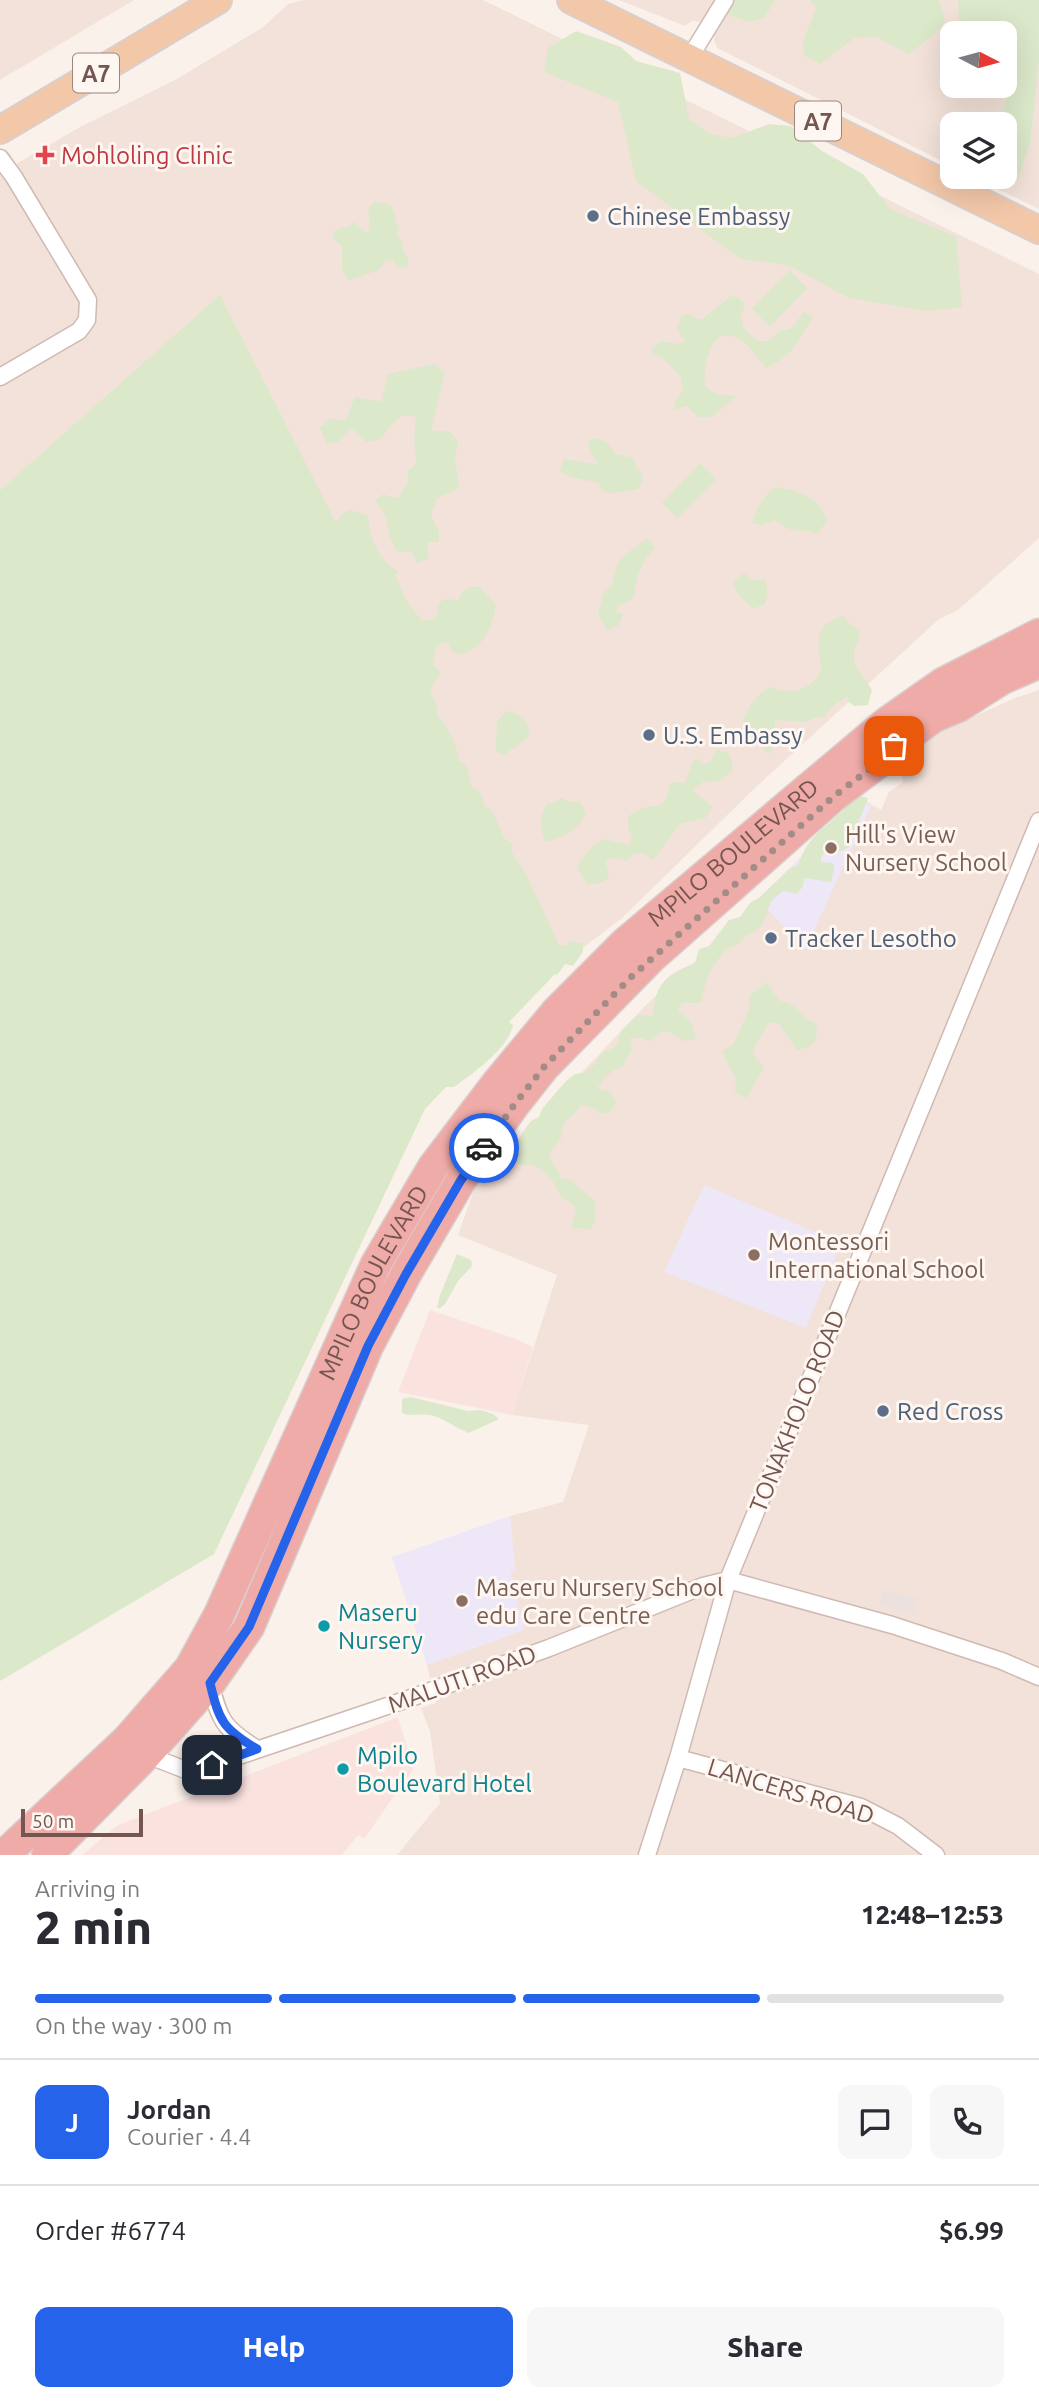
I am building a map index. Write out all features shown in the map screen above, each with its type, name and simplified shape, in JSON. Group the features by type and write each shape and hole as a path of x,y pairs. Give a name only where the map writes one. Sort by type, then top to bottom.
{"highway":[{"name":"MPILO BOULEVARD","path":"47,1855 136,1748 190,1668 219,1615 376,1264 433,1167 539,1032 626,942 886,723 943,683 1039,634"},
{"name":"MPILO BOULEVARD","path":"4,1855 136,1748 210,1683 249,1627 368,1346 461,1180 537,1076 630,978 834,796 878,763 894,746 934,717 958,707 1002,679 1039,663"}],"main road":[{"name":"A7","path":"0,130 218,0"},
{"name":"A7","path":"571,0 1039,230"}],"street":[{"path":"690,57 725,0"},
{"path":"0,158 7,181 88,300 87,320 79,331 0,377"},
{"name":"TONAKHOLO ROAD","path":"648,1855 728,1580 1039,821"},
{"path":"728,1580 892,1625 1002,1661 1039,1677"},
{"name":"MALUTI ROAD","path":"136,1748 184,1769 212,1765 408,1699 549,1648 703,1586 728,1580"},
{"path":"210,1683 221,1720 233,1735 257,1749"},
{"name":"LANCERS ROAD","path":"678,1758 861,1807 898,1826 936,1855"}],"shaded area":[{"path":"0,0 134,0 0,80"},
{"path":"304,0 483,0 1039,274 1039,538 958,610 939,619 756,787 621,919 561,968 220,296 0,490 0,154 7,149 16,164 80,127 175,80 262,28 288,4"},
{"path":"619,0 1039,0 1039,209 998,189 1017,189 1017,112 940,112 940,160 717,48 714,40 716,29 693,20 685,26"},
{"path":"1039,690 1039,1855 397,1855 440,1803 430,1731 421,1708 436,1703 427,1665 524,1630 510,1572 515,1570 510,1516 563,1502 589,1425 512,1415 557,1275 458,1235 477,1182 650,1001 728,933 855,800 864,800 881,810 889,792 903,782 900,770 935,734"},
{"name":"Hill's View Nursery School","path":"855,800 864,800 871,806 806,948 759,901"},
{"name":"Montessori International School","path":"704,1185 841,1243 806,1328 664,1272"},
{"path":"430,1310 533,1347 512,1415 398,1392"},
{"name":"Maseru Nursery School edu Care Centre","path":"510,1516 515,1571 510,1572 524,1630 427,1665 392,1557"},
{"path":"883,1591 917,1598 914,1613 880,1605"},
{"path":"398,1717 413,1769 364,1839 358,1835 342,1855 82,1855 118,1825"}],"green space":[{"path":"722,0 775,0 764,18 749,22 726,14"},
{"path":"810,0 939,0 945,21 940,21 940,28 936,33 909,54 876,37 854,38 820,64 805,56 803,49 816,7"},
{"path":"958,0 1039,0 1039,62 1030,143 1018,180 1017,112 1003,112 1006,98 1017,98 1017,21 959,21"},
{"path":"576,31 621,47 636,61 680,73 689,119 710,134 732,138 769,124 791,126 822,151 863,174 890,209 956,237 962,307 926,311 849,298 790,266 739,258 636,181 618,102 544,72 548,48"},
{"path":"375,202 389,204 394,210 399,227 397,234 408,258 407,267 398,268 394,261 386,260 379,270 349,280 342,270 342,246 334,240 333,232 349,227 354,222 368,234 368,212 370,205"},
{"path":"789,270 807,288 770,327 752,309"},
{"path":"220,295 336,523 342,514 349,510 368,515 376,548 398,571 395,577 418,616 423,621 433,619 438,614 438,603 446,599 458,600 463,591 471,587 480,587 496,605 487,633 471,650 455,653 448,642 441,643 436,648 433,665 441,673 430,690 437,707 437,716 452,737 459,761 466,765 472,787 481,793 485,806 492,811 505,839 513,843 511,851 526,874 559,945 566,945 570,941 583,943 583,952 573,966 565,964 509,1022 513,1025 510,1034 498,1051 454,1087 446,1087 425,1109 214,1554 0,1681 0,490"},
{"path":"731,296 738,297 745,304 741,316 744,329 758,341 768,341 780,331 792,328 804,312 813,317 789,353 766,368 739,339 729,335 715,341 707,358 705,386 715,394 736,396 713,416 699,418 687,406 674,410 675,401 683,391 681,377 661,356 653,356 652,348 663,341 675,344 685,342 677,327 681,316 687,314 701,320"},
{"path":"434,364 445,373 431,430 450,432 458,442 455,459 459,488 436,499 431,516 439,532 439,542 427,542 429,558 417,563 411,551 398,552 395,548 384,513 375,500 384,494 399,497 408,482 408,471 417,463 414,443 416,417 403,415 390,426 381,439 366,442 352,428 338,442 327,444 320,428 330,419 346,420 355,397 381,402 388,374"},
{"path":"597,438 607,442 615,454 634,458 635,466 640,470 643,480 638,489 614,493 602,491 599,483 571,477 560,471 564,459 599,465 591,454 588,441"},
{"path":"700,463 716,479 677,518 662,503"},
{"path":"776,487 801,493 819,505 827,521 817,534 791,529 776,520 760,525 753,523 761,503"},
{"path":"646,539 655,547 640,570 634,595 619,605 616,612 623,614 618,626 607,630 598,615 603,594 612,585 621,558"},
{"path":"744,573 753,580 765,580 768,593 765,604 753,609 737,592 733,582"},
{"path":"843,616 860,630 854,658 857,668 872,690 868,705 854,706 849,702 848,696 835,704 824,717 805,722 775,720 775,743 769,754 755,734 742,724 749,708 760,694 770,687 792,691 812,683 821,670 821,630"},
{"path":"506,711 521,717 530,730 527,739 504,755 496,752 497,721"},
{"path":"716,750 727,752 733,770 720,781 703,782 692,790 713,807 705,818 680,824 653,860 644,853 633,854 626,861 614,858 605,861 609,878 598,884 587,884 577,867 589,850 605,839 629,845 632,836 628,829 628,817 641,809 665,802 669,786 673,782 685,783 694,759 698,759 702,764 710,763"},
{"path":"857,795 868,798 850,847 842,851 825,852 821,857 821,862 833,863 831,882 804,878 803,886 797,894 784,891 773,899 761,926 730,947 717,961 707,981 701,1003 682,1003 678,1010 691,1022 696,1039 683,1041 664,1031 650,1041 630,1038 632,1049 622,1067 608,1075 597,1089 609,1091 617,1102 610,1112 599,1114 596,1109 581,1105 565,1122 561,1138 549,1157 562,1179 569,1179 595,1201 595,1220 591,1229 571,1228 576,1209 562,1198 552,1180 539,1168 510,1161 510,1151 517,1148 522,1133 531,1121 539,1117 542,1109 566,1081 575,1074 583,1073 594,1065 602,1053 617,1046 620,1032 637,1015 653,1016 656,995 669,976 695,963 699,949 709,946 729,920 740,917 751,902 759,898 789,869 798,865 816,835"},
{"path":"562,798 569,802 580,802 586,814 569,832 545,842 540,821 547,803 554,803"},
{"path":"766,982 779,1000 793,1005 807,1019 817,1024 816,1040 809,1047 797,1050 779,1024 768,1022 753,1054 764,1067 747,1098 735,1092 736,1079 722,1052 733,1045 749,1010 750,995"},
{"path":"457,1254 471,1260 472,1266 458,1281 445,1304 437,1308 440,1295"},
{"path":"411,1397 468,1411 481,1410 499,1419 469,1433 431,1415 402,1413 402,1399"}],"way so far":[{"path":"484,1148 544,1067 630,978 834,796 878,763 894,746"}],"place":[{"name":"Mohloling Clinic","path":"45,155"},
{"name":"Chinese Embassy","path":"593,216"},
{"name":"U.S. Embassy","path":"649,735"},
{"name":"Hill's View Nursery School","path":"831,848"},
{"name":"Tracker Lesotho","path":"771,938"},
{"name":"Montessori International School","path":"754,1255"},
{"name":"Red Cross","path":"883,1411"},
{"name":"Maseru Nursery School edu Care Centre","path":"462,1601"},
{"name":"Maseru Nursery","path":"324,1626"},
{"name":"Mpilo Boulevard Hotel","path":"343,1769"}],"route":[{"path":"212,1765 257,1749 233,1735 221,1720 210,1683 249,1627 368,1346 461,1180 484,1148"}]}
